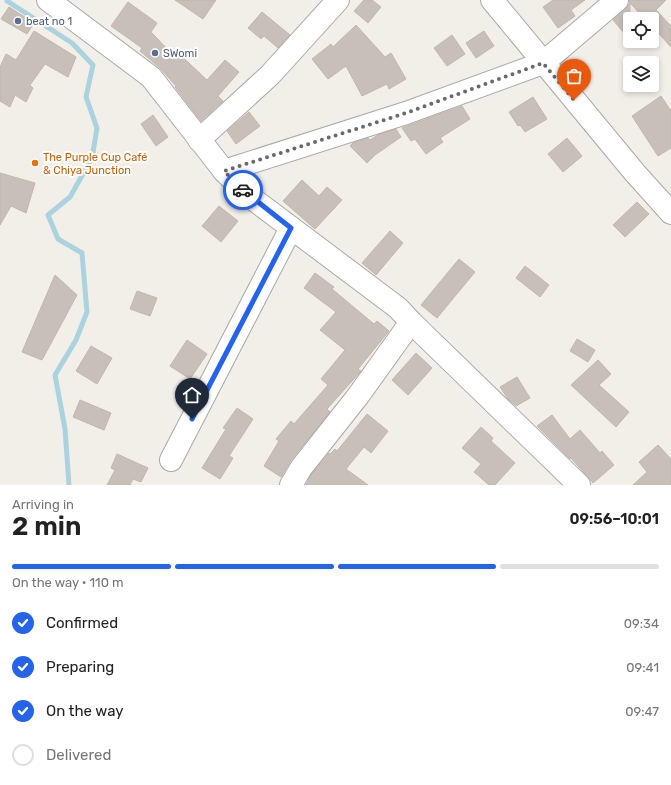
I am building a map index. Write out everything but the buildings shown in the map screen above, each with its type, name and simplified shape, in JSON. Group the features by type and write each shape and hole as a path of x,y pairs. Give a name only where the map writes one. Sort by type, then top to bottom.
{"street":[{"path":"48,0 151,76 224,171 249,196 398,308 410,322 579,485"},
{"path":"200,140 270,75 338,0"},
{"path":"492,0 635,173 671,213"},
{"path":"224,171 406,113 543,63 617,0"},
{"path":"171,460 291,228"},
{"path":"291,485 301,468 358,396 410,322"}],"waterway":[{"path":"7,1 72,43 93,65 86,97 97,128 92,158 70,197 48,215 58,239 82,253 87,312 76,340 55,375 65,429 69,485"}],"way so far":[{"path":"243,190 224,171 406,113 543,63 574,100"}],"place":[{"name":"beat no 1","path":"18,21"},
{"name":"SWomi","path":"155,53"},
{"name":"The Purple Cup Café & Chiya Junction","path":"35,163"}],"route":[{"path":"192,419 291,228 243,190"}]}
